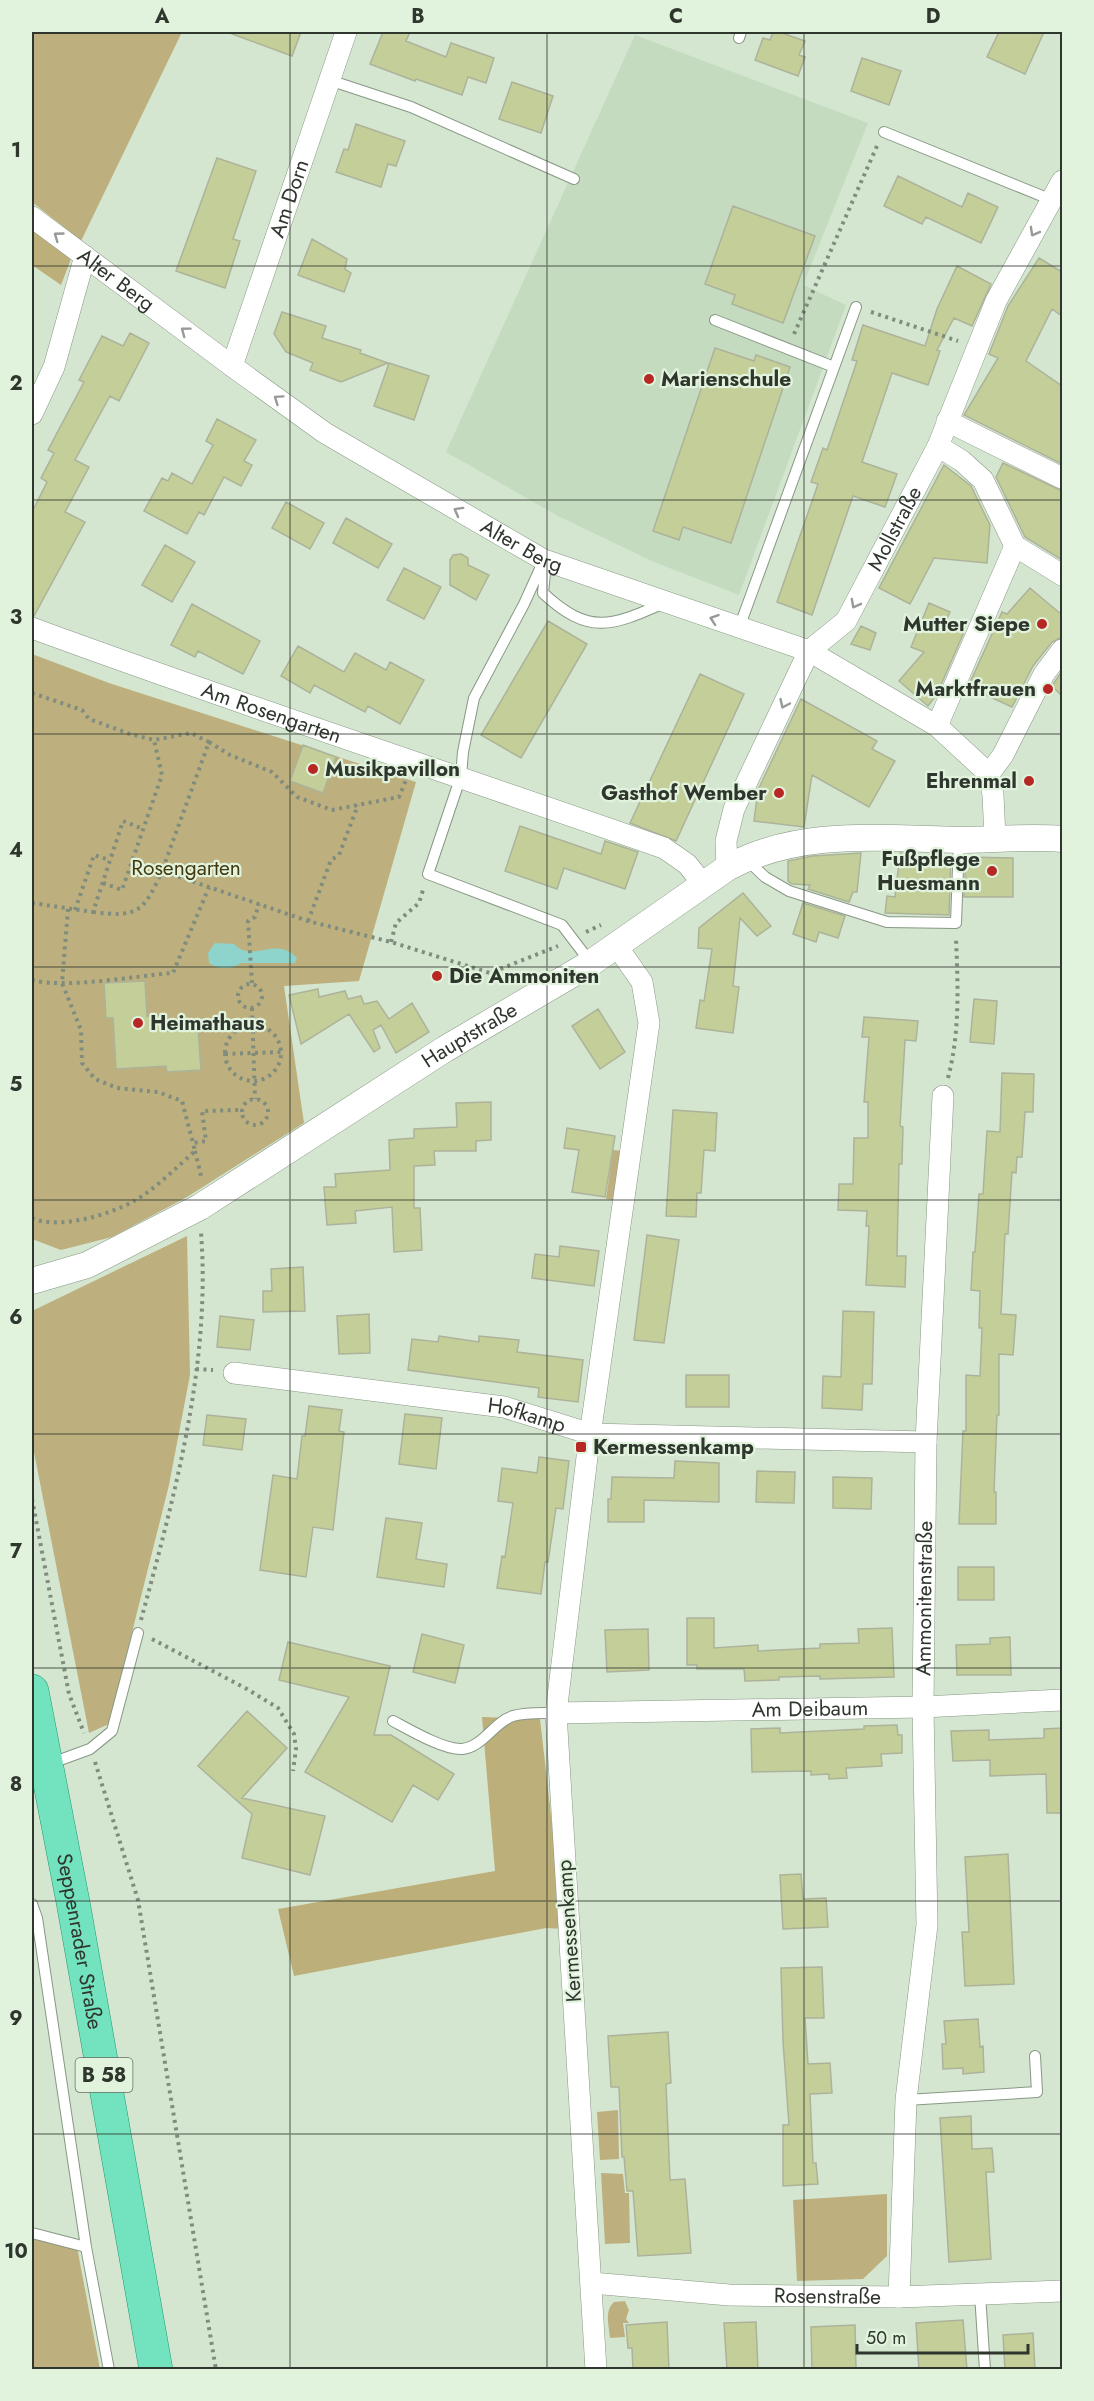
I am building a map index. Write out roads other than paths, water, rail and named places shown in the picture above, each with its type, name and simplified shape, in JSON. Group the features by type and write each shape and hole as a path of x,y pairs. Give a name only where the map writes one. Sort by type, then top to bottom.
{"main road":[{"name":"Seppenrader Straße","path":"32,1691 39,1766 156,2370"}],"street":[{"name":"Am Dorn","path":"232,366 346,32"},
{"name":"Mollstraße","path":"736,863 726,841 734,809 809,651 846,621 938,446 996,301 1062,181"},
{"name":"Alter Berg","path":"32,217 325,433 545,561 809,651 937,726 989,774"},
{"path":"32,414 54,367 85,256"},
{"path":"947,421 1062,478"},
{"path":"938,446 962,461 983,480 1015,546 1062,575"},
{"path":"937,726 1015,546"},
{"name":"Am Rosengarten","path":"32,628 664,848 687,864 704,885"},
{"path":"995,838 993,795 989,774 1003,755 1044,674 1062,650"},
{"name":"Hauptstraße","path":"32,1281 87,1265 200,1208 446,1049 591,963 736,863 791,844 884,837 959,840 1062,839"},
{"name":"Kermessenkamp","path":"596,2370 555,1713 648,1023 642,982 616,945"},
{"name":"Ammonitenstraße","path":"899,2297 906,2100 927,1925 923,1707 926,1442 943,1096"},
{"name":"Hofkamp","path":"234,1373 504,1407 591,1434 926,1442"},
{"name":"Am Deibaum","path":"555,1713 923,1707 1062,1700"},
{"name":"Rosenstraße","path":"592,2283 729,2295 899,2297 1062,2291"}],"lane":[{"path":"329,80 411,107 574,179"},
{"path":"884,132 1053,200"},
{"path":"739,628 856,307"},
{"path":"715,320 834,367"},
{"path":"545,561 543,593 561,609 595,624 628,619 664,603"},
{"path":"545,561 474,698 463,752 461,776 428,874 562,925 591,963"},
{"path":"736,863 789,891 886,922 956,923 959,840"},
{"path":"39,1766 90,1749 112,1731 138,1633"},
{"path":"393,1721 450,1748 462,1749 472,1746 513,1716 555,1713"},
{"path":"32,1904 37,1918 86,2247 109,2370"},
{"path":"32,1931 37,1918"},
{"path":"906,2100 1037,2092 1035,2056"},
{"path":"32,2233 86,2247"},
{"path":"980,2294 986,2370"}],"water":[{"path":"215,943 234,944 249,951 281,949 297,958 295,963 241,963 229,968 220,968 209,963 208,953"}],"place":[{"name":"Marienschule","path":"649,379"},
{"name":"Mutter Siepe","path":"1042,624"},
{"name":"Marktfrauen","path":"1048,689"},
{"name":"Musikpavillon","path":"313,769"},
{"name":"Ehrenmal","path":"1029,781"},
{"name":"Gasthof Wember","path":"779,793"},
{"name":"Fußpflege Huesmann","path":"992,871"},
{"name":"Die Ammoniten","path":"437,976"},
{"name":"Heimathaus","path":"138,1023"},
{"name":"Kermessenkamp","path":"581,1447"}],"park label":[{"name":"Rosengarten","path":"186,868"}]}
